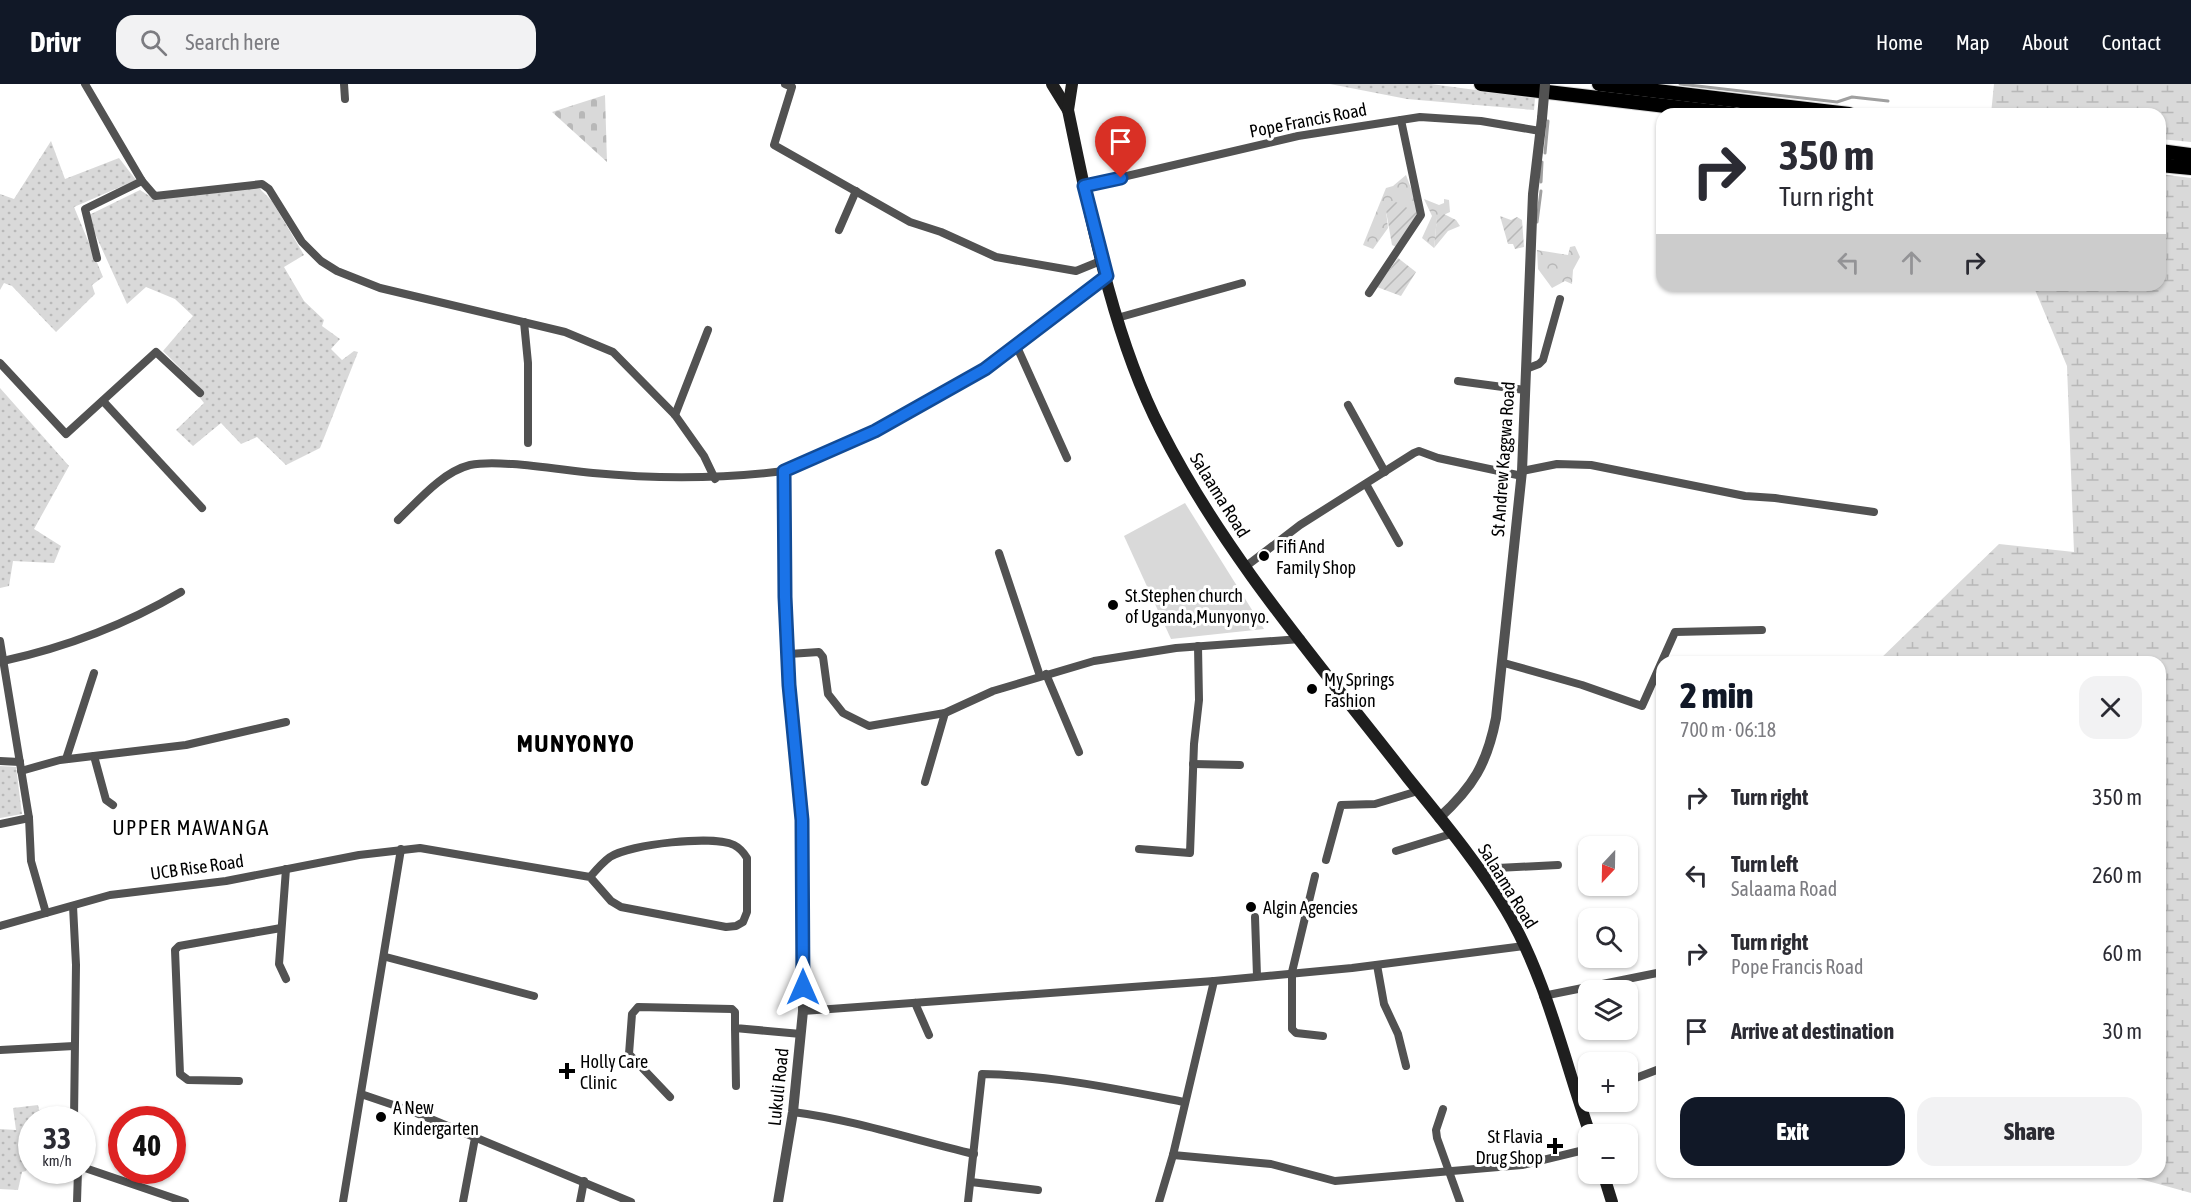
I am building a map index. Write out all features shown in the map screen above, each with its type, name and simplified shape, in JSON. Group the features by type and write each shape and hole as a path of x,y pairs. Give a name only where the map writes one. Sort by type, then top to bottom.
{"highway":[{"path":"1480,84 1682,108"},
{"path":"1599,84 1799,108"},
{"path":"2166,152 2191,155"},
{"path":"2166,166 2191,168"}],"main road":[{"name":"Salaama Road","path":"1052,84 1068,110 1084,186 1117,318 1140,387 1160,428 1199,497 1245,567 1440,818 1506,910 1524,946 1578,1085"},
{"name":"Salaama Road","path":"1068,110 1072,84"},
{"path":"1606,1184 1612,1202"}],"street":[{"path":"85,84 142,181 154,196 262,184 269,189 302,242 321,261 337,271 380,288 565,332 613,352 675,415 704,456 715,479"},
{"path":"345,84 345,99"},
{"path":"785,84 792,87 774,145 910,222 941,232 996,257 1076,271 1103,260"},
{"name":"St Andrew Kaggwa Road","path":"1440,818 1467,792 1484,763 1493,735 1504,663 1522,473 1533,194 1545,84"},
{"name":"Pope Francis Road","path":"1084,186 1298,136 1401,120 1442,116 1540,131"},
{"path":"1369,293 1421,214 1401,120"},
{"path":"98,258 85,209 142,181"},
{"path":"839,230 856,191"},
{"path":"398,520 450,474 469,465 500,463 630,476 715,479 784,471 875,431 985,369 1017,347 1107,276"},
{"path":"1117,318 1242,283"},
{"path":"1526,369 1543,360 1560,299"},
{"path":"524,322 528,363 528,443"},
{"path":"675,415 708,330"},
{"path":"1017,347 1067,458"},
{"path":"0,363 66,434 156,352 200,393"},
{"path":"1458,381 1525,390"},
{"path":"103,401 202,508"},
{"path":"1348,405 1385,472"},
{"path":"1245,567 1300,525 1419,451 1438,459 1522,473 1557,464 1590,465 1719,492 1874,512"},
{"name":"Lukuli Road","path":"778,1202 793,1112 803,1011 802,820 785,597 784,471"},
{"path":"1366,484 1399,543"},
{"path":"999,553 1043,675 1079,752"},
{"path":"3,661 32,655 126,623 181,591"},
{"path":"1664,656 1675,632 1762,630"},
{"path":"789,654 819,652 823,657 828,694 843,713 869,726 945,712 993,691 1094,661 1198,646 1301,639"},
{"path":"0,641 29,818 31,861 46,913"},
{"path":"1139,849 1190,853 1193,764 1199,700 1198,646"},
{"path":"1504,663 1582,685 1642,706 1656,675"},
{"path":"66,759 94,673"},
{"path":"925,782 945,712"},
{"path":"0,761 21,767 66,759 186,745 286,722"},
{"path":"94,756 105,800 113,805"},
{"path":"1193,764 1240,765"},
{"path":"1326,860 1341,805 1375,804 1418,790"},
{"path":"0,824 29,818"},
{"path":"1396,851 1451,834"},
{"path":"674,843 725,843 744,852 747,858 747,912 743,922 736,926 726,927 631,910 611,901 590,877 611,856 632,849 674,843"},
{"name":"UCB Rise Road","path":"0,926 110,895 226,881 401,849 420,848 590,877"},
{"path":"343,1202 386,957 401,849"},
{"path":"1478,869 1558,865"},
{"path":"286,869 279,964 286,979"},
{"path":"1315,876 1292,972 1293,1029 1296,1033 1323,1036"},
{"path":"73,906 76,965 74,1106"},
{"path":"1255,917 1257,976"},
{"path":"239,1081 188,1080 180,1074 173,957 178,946 282,928"},
{"path":"803,1011 1214,981 1377,965 1524,946"},
{"path":"386,957 534,996"},
{"path":"1377,965 1384,1004 1398,1034 1406,1066"},
{"path":"1543,996 1656,973"},
{"path":"1159,1202 1173,1155 1214,981"},
{"path":"915,1003 929,1035"},
{"path":"670,1097 629,1054 629,1036 635,1009 732,1009 735,1012 736,1086"},
{"path":"735,1028 801,1034"},
{"path":"0,1050 74,1046"},
{"path":"1638,1077 1656,1070"},
{"path":"968,1202 982,1074 1065,1081 1184,1102"},
{"path":"361,1094 414,1112 631,1202"},
{"path":"1443,1109 1436,1130 1437,1138 1460,1202"},
{"path":"793,1112 843,1118 901,1137 974,1154"},
{"path":"463,1202 475,1138"},
{"path":"1173,1155 1271,1164 1330,1181 1530,1164 1578,1152"},
{"path":"96,1172 185,1202"},
{"path":"580,1202 584,1181"},
{"path":"971,1182 1038,1190"},
{"path":"77,1202 78,1184"}],"green space":[{"path":"1330,84 1431,84 1535,98 1534,110 1407,99"},
{"path":"1994,84 2191,84 2191,142 2166,140 2166,108 1992,108"},
{"path":"605,95 607,162 552,112"},
{"path":"51,141 65,179 119,158 136,180 74,207 103,277 92,285 95,294 56,332 12,286 4,283 0,290 0,194 14,199"},
{"path":"1406,175 1421,215 1386,211 1388,228 1373,249 1363,245 1386,188 1393,186"},
{"path":"2166,175 2191,178 2191,1193 2137,1178 2166,1178 2166,656 1883,656 1999,544 2074,552 2067,366 2036,291 2166,291"},
{"path":"260,189 272,201 304,255 284,267 304,301 324,320 322,326 340,339 331,349 342,360 354,351 358,352 320,448 286,465 257,437 241,444 221,423 193,446 176,430 204,403 194,390 198,386 163,351 193,316 175,299 146,287 127,304 87,216 140,190 151,197"},
{"path":"1424,199 1439,205 1444,203 1444,199 1449,200 1450,212 1437,218 1434,248 1422,238 1432,216"},
{"path":"1394,201 1421,215 1400,249 1392,245 1386,211"},
{"path":"1444,214 1456,220 1460,226 1448,231 1434,248 1437,217"},
{"path":"1500,216 1511,220 1517,217 1522,220 1524,247 1515,249 1513,244 1508,244"},
{"path":"1575,246 1580,257 1573,270 1572,284 1565,281 1552,288 1538,269 1537,250 1568,255 1570,247"},
{"path":"1398,258 1416,272 1401,296 1377,287"},
{"path":"0,388 69,466 34,529 61,546 54,563 13,561 9,586 0,588"},
{"path":"1185,503 1264,629 1171,639 1124,536"},
{"path":"0,766 16,767 22,814 0,818"},
{"path":"18,1107 18,1190 0,1189 0,1129 16,1130 13,1108"}],"waterway":[{"path":"1680,84 1837,102 1852,97 1888,101"},
{"path":"1545,153 1548,121"},
{"path":"1541,182 1542,162"},
{"path":"1537,222 1541,191"}],"place":[{"name":"Fifi And Family Shop","path":"1264,556"},
{"name":"St.Stephen church of Uganda,Munyonyo.","path":"1113,605"},
{"name":"My Springs Fashion","path":"1312,689"},
{"name":"Algin Agencies","path":"1251,907"},
{"name":"Holly Care Clinic","path":"567,1071"},
{"name":"A New Kindergarten","path":"381,1117"},
{"name":"St Flavia Drug Shop","path":"1555,1146"}],"district":[{"name":"MUNYONYO","path":"576,743"},
{"name":"UPPER MAWANGA","path":"191,827"}],"route":[{"path":"803,987 802,820 789,685 785,597 784,471 875,431 985,369 1017,347 1107,276 1084,186 1121,178"}]}
